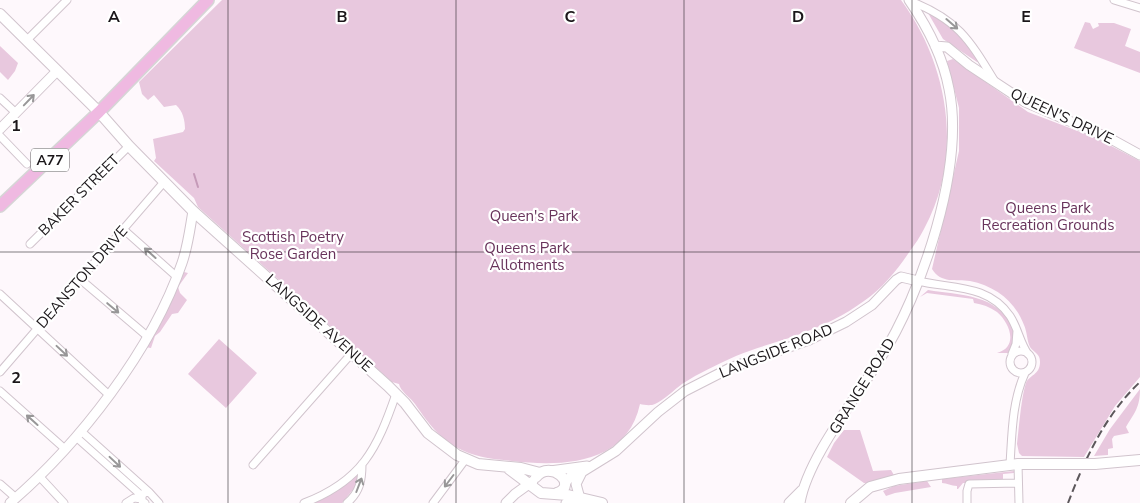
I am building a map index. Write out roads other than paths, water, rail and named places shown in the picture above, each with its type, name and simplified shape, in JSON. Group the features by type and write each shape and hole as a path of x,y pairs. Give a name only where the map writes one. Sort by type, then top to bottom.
{"main road":[{"name":"A77","path":"0,206 99,112 208,0"},
{"name":"LANGSIDE AVENUE","path":"0,14 99,112 129,146 193,211 396,394 428,433 465,460 478,464 521,468 538,480"},
{"path":"851,503 870,487 884,482 1014,464 1095,464 1140,460"},
{"name":"LANGSIDE AVENUE","path":"508,468 519,476 538,480"},
{"path":"563,493 560,474 538,480 544,493 563,493 602,503"}],"street":[{"path":"27,40 68,0"},
{"path":"909,0 935,46 949,89 952,137 949,168 937,221 918,281 985,294 1006,311 1032,361 1032,365 1025,373 1017,392"},
{"path":"909,0 937,12 957,28 972,45 995,83"},
{"path":"1114,0 1140,8"},
{"name":"QUEEN'S DRIVE","path":"935,46 948,47 995,83 1042,110 1094,131 1140,155"},
{"path":"0,128 57,71"},
{"path":"0,98 16,113"},
{"path":"0,136 26,164"},
{"name":"BAKER STREET","path":"30,244 129,146"},
{"name":"DEANSTON DRIVE","path":"0,372 164,182"},
{"path":"0,484 13,500 79,434 109,395 147,336 177,277 187,245 193,211"},
{"path":"123,229 177,277"},
{"name":"LANGSIDE ROAD","path":"563,493 571,476 582,472 616,451 668,404 705,380 748,361 819,336 846,322 872,305 901,277 918,281"},
{"path":"80,279 147,336"},
{"name":"GRANGE ROAD","path":"800,503 802,490 823,448 882,357 918,281"},
{"path":"0,294 109,395"},
{"path":"1017,330 1016,344 1009,362 1014,372 1017,392 1014,464 1018,483 1018,503"},
{"path":"1012,356 1022,351 1028,354"},
{"path":"253,465 352,353"},
{"path":"1014,372 1025,373"},
{"path":"0,391 65,449"},
{"path":"304,503 336,487 362,464 379,440 396,394"},
{"path":"79,434 147,500"},
{"path":"433,503 465,460"},
{"path":"347,503 355,495 360,485 362,464"},
{"name":"LANGSIDE ROAD","path":"538,480 592,465"},
{"path":"582,472 576,484 582,497"},
{"path":"39,476 64,503"},
{"path":"515,494 519,483 519,476"},
{"path":"506,503 515,494 538,480"},
{"path":"967,503 967,491 970,484 1018,483"},
{"name":"GRANGE ROAD","path":"789,503 802,490"},
{"path":"563,493 582,497"},
{"path":"126,503 134,498 147,500"}],"waterway":[{"path":"194,174 198,187"}],"railway":[{"path":"1068,503 1097,438 1116,409 1140,382"}],"park label":[{"name":"Queen's Park","path":"534,216"},
{"name":"Queens Park Recreation Grounds","path":"1048,216"},
{"name":"Scottish Poetry Rose Garden","path":"293,246"},
{"name":"Queens Park Allotments","path":"527,256"}]}
